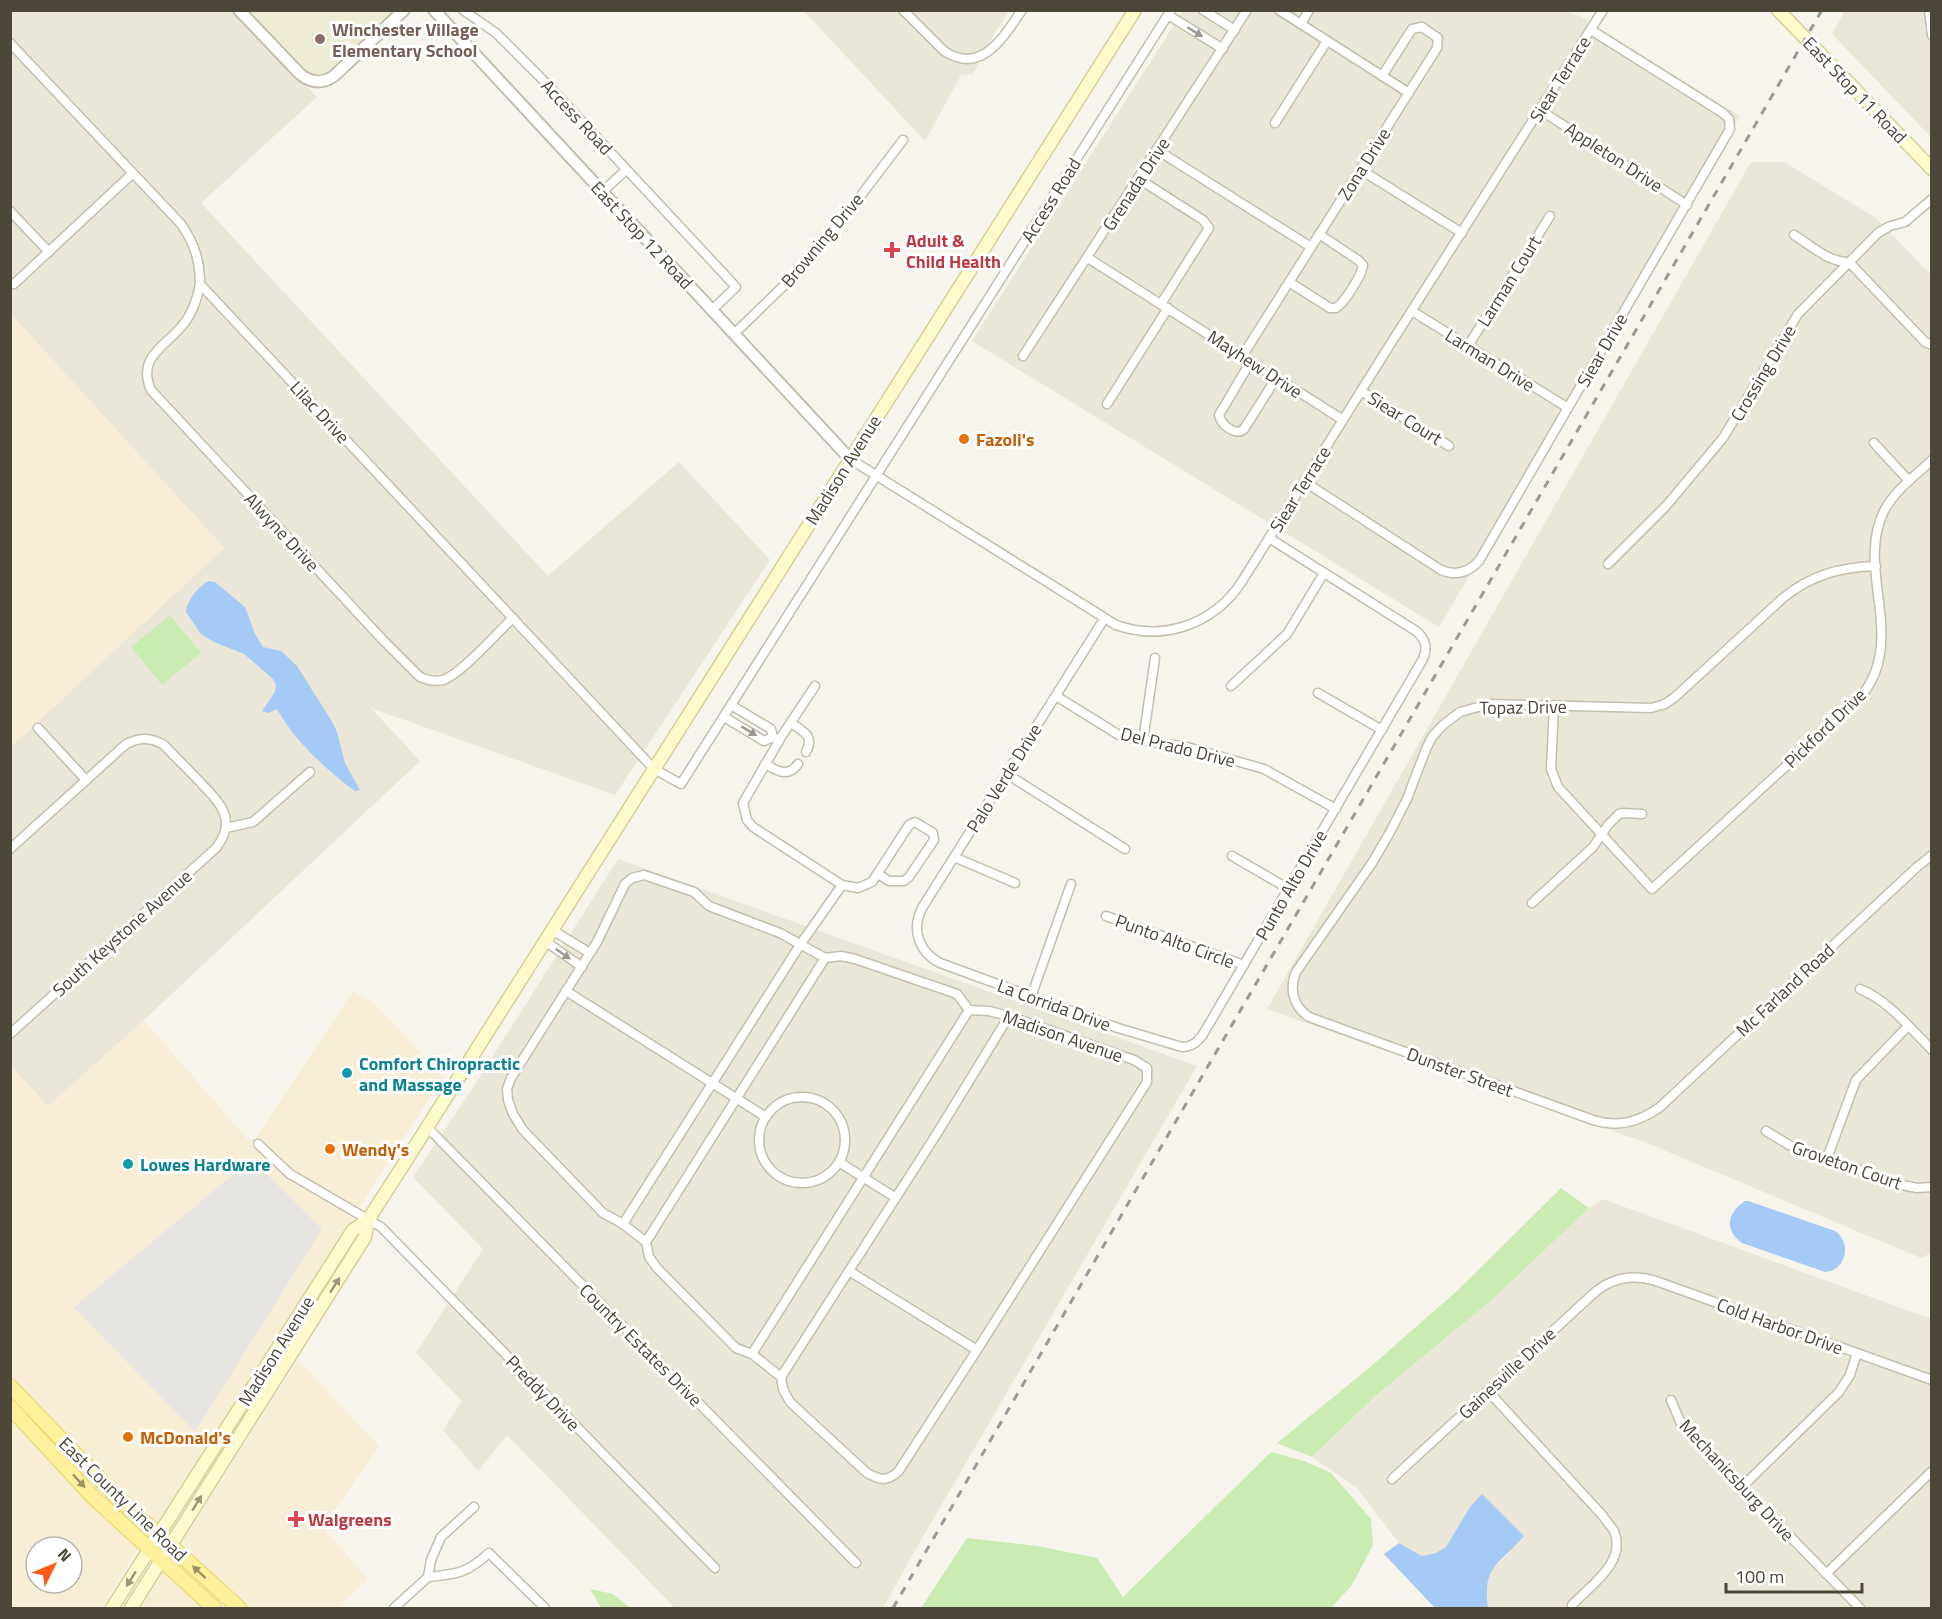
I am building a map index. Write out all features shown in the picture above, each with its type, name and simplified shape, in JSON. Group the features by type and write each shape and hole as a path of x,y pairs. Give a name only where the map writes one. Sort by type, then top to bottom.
{"main road":[{"name":"Madison Avenue","path":"131,1608 364,1238 368,1220 1134,10"},
{"name":"East Stop 11 Road","path":"1778,10 1932,170"},
{"name":"Madison Avenue","path":"112,1608 353,1230 368,1220"},
{"name":"East County Line Road","path":"10,1386 116,1496 238,1608"},
{"name":"East County Line Road","path":"15,1411 92,1496 214,1608"},
{"path":"15,1411 30,1418 53,1442 64,1442"}],"street":[{"path":"239,10 300,74 316,82 334,76 404,10"},
{"name":"East Stop 12 Road","path":"434,10 850,459"},
{"name":"Access Road","path":"463,10 496,33 736,287 712,310"},
{"path":"903,10 947,54 962,58 974,58 986,54 996,46 1022,10"},
{"path":"1203,10 1235,30"},
{"name":"Grenada Drive","path":"1023,356 1089,258 1247,10"},
{"path":"1279,10 1409,93"},
{"path":"1301,24 1309,10"},
{"name":"Siear Terrace","path":"850,459 1104,619 1129,629 1159,632 1176,629 1204,618 1218,609 1237,590 1603,10"},
{"path":"1929,10 1932,35"},
{"name":"Access Road","path":"724,717 1169,13 1223,49"},
{"name":"Zona Drive","path":"1243,356 1438,46 1439,41 1435,35 1422,27 1412,29 1382,76"},
{"name":"Siear Drive","path":"1305,482 1441,570 1462,573 1479,561 1731,127 1729,119 1723,113 1591,30"},
{"path":"1275,123 1327,41"},
{"path":"10,43 178,220 190,238 199,262 200,284"},
{"name":"Appleton Drive","path":"1540,110 1687,205"},
{"name":"Browning Drive","path":"734,334 831,235 903,140"},
{"path":"1157,150 1311,247"},
{"path":"602,192 626,170"},
{"path":"1361,170 1462,233"},
{"path":"14,284 133,173"},
{"path":"1107,404 1209,228 1203,220 1139,179"},
{"name":"Crossing Drive","path":"1608,564 1660,513 1716,448 1733,424 1798,314 1882,231 1905,222 1932,199"},
{"path":"10,211 49,252"},
{"name":"Larman Court","path":"1468,346 1550,216"},
{"path":"1289,282 1330,308 1338,307 1362,272 1363,265 1358,260 1319,234"},
{"path":"1794,235 1827,257 1838,262 1849,262 1925,342 1932,345"},
{"name":"Mayhew Drive","path":"1089,258 1343,420"},
{"name":"Lilac Drive","path":"200,284 654,769 681,784 724,717"},
{"name":"Alwyne Drive","path":"200,284 196,301 181,328 153,354 149,362 146,374 151,390 381,638 420,677 440,681 455,673 513,618"},
{"name":"Larman Drive","path":"1412,311 1568,408"},
{"path":"1251,361 1219,415 1222,423 1236,433 1243,431 1277,377"},
{"name":"Siear Court","path":"1361,391 1449,446"},
{"path":"1874,443 1909,481"},
{"name":"Pickford Drive","path":"1602,835 1652,889 1857,701 1876,672 1882,646 1876,566 1876,540 1880,522 1889,502 1932,460"},
{"path":"1232,686 1287,634 1324,573 1269,538"},
{"name":"Topaz Drive","path":"1294,999 1292,984 1296,972 1380,850 1407,799 1426,749 1437,730 1450,719 1460,712 1485,704 1654,708 1675,698 1796,588 1831,571 1876,566"},
{"name":"Punto Alto Drive","path":"1199,1039 1423,659 1425,644 1416,631 1324,573"},
{"name":"Palo Verde Drive","path":"918,939 916,926 919,914 1104,619"},
{"path":"1143,741 1155,658"},
{"path":"815,686 791,723 777,738 743,803 747,820 760,832 842,885 858,888 872,882 909,825 915,822 933,833 934,840 904,881 889,881 878,874"},
{"path":"1318,693 1382,730"},
{"name":"Del Prado Drive","path":"1056,696 1114,732 1143,741 1187,747 1264,769 1336,809"},
{"path":"731,705 771,729 777,738"},
{"path":"1554,705 1552,776 1558,788 1602,835"},
{"path":"724,717 764,741 777,738"},
{"path":"791,723 809,736 810,742 806,752"},
{"path":"38,728 86,780"},
{"path":"10,849 127,744 136,740 158,741 164,745 216,798 225,813 226,826 253,822 310,772"},
{"path":"765,764 779,772 793,770 798,764"},
{"path":"1007,774 1125,849"},
{"path":"1532,903 1593,847 1608,825 1620,814 1642,814"},
{"name":"South Keystone Avenue","path":"10,1034 216,848 226,826"},
{"name":"Mc Farland Road","path":"1635,1121 1660,1107 1932,855"},
{"path":"1232,856 1289,889"},
{"path":"954,858 1015,883"},
{"path":"752,1354 969,1010 957,994 855,959 841,956 825,958 780,933 716,909 694,892 644,875 632,878 625,884 608,921 582,967 510,1080 507,1089 508,1100 523,1131 603,1213 623,1224 646,1242 649,1257 658,1269 736,1348 752,1354 781,1377"},
{"path":"1031,997 1071,884"},
{"path":"623,1224 800,945 842,885"},
{"name":"Punto Alto Circle","path":"1106,916 1244,965"},
{"path":"552,930 590,953"},
{"name":"La Corrida Drive","path":"918,939 926,954 937,961 1118,1028 1182,1047 1194,1044 1199,1039"},
{"path":"545,941 582,967"},
{"path":"646,1242 825,958"},
{"path":"1860,989 1882,1001 1932,1050"},
{"path":"566,991 766,1117"},
{"name":"Dunster Street","path":"1294,999 1309,1017 1601,1123 1635,1121"},
{"name":"Madison Avenue","path":"969,1010 989,1011 1008,1016 1134,1060 1147,1068 1147,1082 977,1350"},
{"path":"849,1270 977,1350 898,1472 886,1479 879,1480 867,1473 790,1402 783,1389 781,1377 849,1270 896,1198 1008,1016"},
{"path":"1827,1158 1856,1080 1908,1026"},
{"path":"810,1098 825,1103 836,1114 843,1127 845,1143 839,1162 828,1174 812,1181 796,1182 780,1176 768,1165 760,1149 760,1133 766,1117 776,1106 790,1099 810,1098"},
{"name":"Country Estates Drive","path":"427,1127 856,1563"},
{"name":"Groveton Court","path":"1766,1131 1789,1145 1907,1186 1932,1186"},
{"name":"Preddy Drive","path":"258,1143 290,1174 381,1227 715,1569"},
{"path":"839,1162 896,1198"},
{"name":"Cold Harbor Drive","path":"1628,1278 1637,1277 1656,1281 1932,1380"},
{"name":"Gainesville Drive","path":"1392,1479 1597,1290 1609,1283 1628,1278"},
{"path":"1742,1487 1839,1392 1850,1375 1857,1353"},
{"path":"1488,1391 1614,1531 1617,1550 1612,1564 1572,1605"},
{"name":"Mechanicsburg Drive","path":"1671,1400 1682,1426 1860,1608"},
{"path":"1826,1574 1932,1471"},
{"path":"428,1577 431,1560 441,1537 474,1507"},
{"path":"394,1608 428,1577 456,1574 472,1568 489,1553 545,1608"}],"shaded area":[{"path":"11,11 234,11 317,97 201,203 548,576 679,462 770,560 615,795 371,708 420,761 48,1107 11,1066 11,747 224,548 11,314"},
{"name":"Winchester Village Elementary School","path":"250,11 395,11 329,72 311,74"},
{"path":"804,11 1009,11 973,74 961,75 925,141"},
{"path":"1183,11 1563,11 1580,16 1740,116 1439,627 972,341"},
{"path":"1845,11 1931,11 1931,137 1832,34"},
{"path":"1751,162 1784,162 1876,218 1931,275 1931,1253 1921,1258 1647,1143 1267,1009"},
{"path":"11,314 224,548 11,747"},
{"path":"618,859 1197,1066 883,1608 675,1608 507,1435 478,1471 443,1430 462,1401 416,1353 483,1249 413,1177 470,1092"},
{"path":"353,991 374,1003 443,1077 156,1525 11,1383 11,1066 48,1106 144,1020 249,1141 256,1138"},
{"path":"252,1159 322,1229 195,1432 74,1307"},
{"path":"1603,1199 1931,1319 1931,1608 1488,1608 1485,1587 1490,1571 1509,1553 1457,1530 1446,1547 1436,1553 1422,1556 1399,1543 1357,1488 1312,1457 1384,1389 1493,1299 1589,1208"},
{"path":"298,1360 379,1446 323,1528 368,1579 337,1608 243,1608 178,1548"},
{"path":"10,1416 138,1549 102,1608 11,1608"},
{"path":"163,1567 203,1608 139,1608"}],"green space":[{"path":"170,615 201,653 162,685 131,647"},
{"path":"1561,1188 1589,1208 1493,1299 1379,1393 1312,1457 1277,1443 1369,1368 1458,1290"},
{"path":"1271,1452 1304,1461 1331,1473 1371,1519 1373,1545 1352,1585 1331,1608 921,1608 967,1538 1037,1546 1097,1558 1123,1597"},
{"path":"590,1589 613,1594 630,1608 601,1608"}],"water":[{"path":"209,581 215,582 245,607 255,634 263,647 281,651 297,666 333,723 345,763 360,790 355,791 312,754 292,732 277,709 268,713 262,711 275,692 276,685 273,679 244,654 201,634 186,612 188,603 194,594"},
{"path":"1745,1201 1835,1231 1844,1243 1842,1262 1838,1267 1825,1272 1742,1243 1732,1233 1730,1222 1734,1211"},
{"path":"1482,1494 1524,1536 1500,1560 1490,1574 1487,1594 1488,1608 1435,1608 1384,1554 1399,1543 1422,1556 1436,1553 1446,1547 1470,1507"}],"railway":[{"path":"893,1608 1822,10"}],"place":[{"name":"Winchester Village Elementary School","path":"320,39"},
{"name":"Adult & Child Health","path":"892,250"},
{"name":"Fazoli's","path":"964,439"},
{"name":"Comfort Chiropractic and Massage","path":"347,1073"},
{"name":"Wendy's","path":"330,1149"},
{"name":"Lowes Hardware","path":"128,1164"},
{"name":"McDonald's","path":"128,1437"},
{"name":"Walgreens","path":"296,1519"}]}
